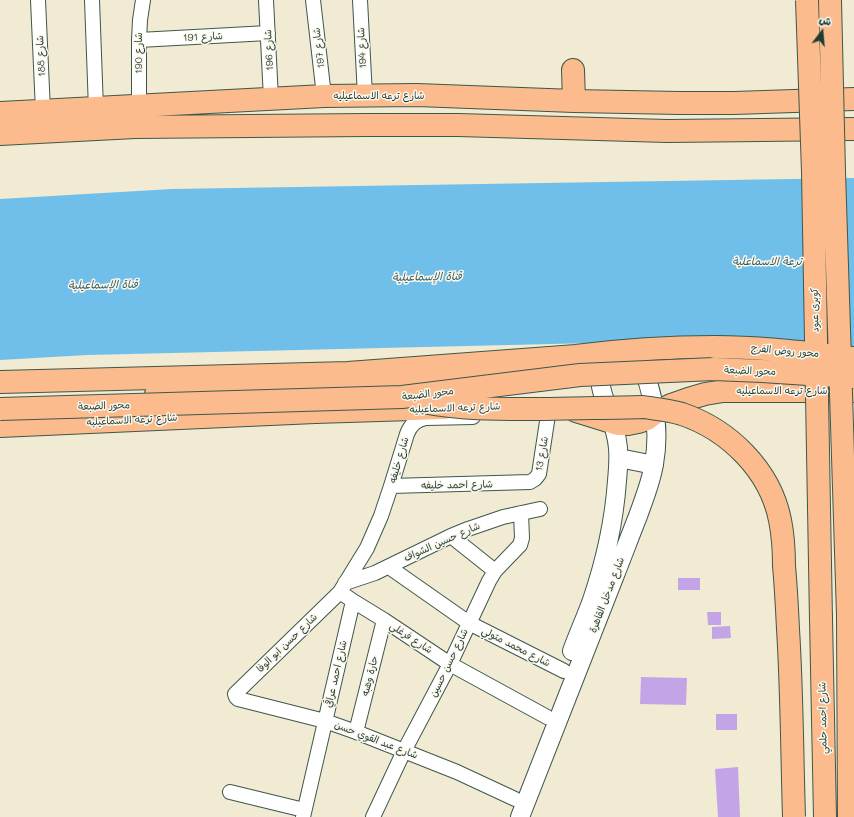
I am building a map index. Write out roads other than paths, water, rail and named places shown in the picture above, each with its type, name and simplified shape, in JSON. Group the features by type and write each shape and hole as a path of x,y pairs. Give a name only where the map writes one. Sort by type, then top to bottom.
{"main road":[{"name":"كوبرى عبود","path":"807,0 813,172 821,619"},
{"path":"830,0 852,774 849,817"},
{"path":"573,70 574,101"},
{"name":"شارع ترعه الاسماعيليه","path":"0,113 324,96 417,95 574,101 734,103 854,99"},
{"path":"0,134 135,127 367,125 458,125 667,131 854,129"},
{"name":"محور روض الفرج","path":"0,382 348,373 576,356 645,348 680,347 752,348 854,358"},
{"path":"0,402 690,364 854,369"},
{"name":"محور الضبعة","path":"0,409 402,398 588,375 714,369 762,370 854,377"},
{"name":"شارع ترعه الاسماعيليه","path":"0,426 322,412 542,405 569,409 618,424 628,424 648,418 671,405 688,399 723,391 854,391"},
{"path":"402,398 456,407 483,409 643,407 662,409 698,420 710,426 731,441 745,454 757,468 775,502 780,520 783,542 790,653 794,817"},
{"name":"شارع احمد حلمي","path":"821,619 825,817"}],"street":[{"name":"شارع 188","path":"38,0 43,111"},
{"path":"92,0 96,109"},
{"name":"شارع 190","path":"139,106 139,40 143,0"},
{"name":"شارع 196","path":"266,0 271,99"},
{"name":"شارع 197","path":"313,0 324,96"},
{"name":"شارع 194","path":"360,0 365,96"},
{"path":"361,21 371,0"},
{"name":"شارع 191","path":"139,40 268,33"},
{"name":"شارع مدخل القاهرة","path":"518,813 648,488 654,465 656,440 655,413 650,389 642,366"},
{"name":"شارع مدخل القاهرة","path":"518,813 546,716 591,601 604,560 615,507 619,458 617,438 601,391 599,369"},
{"name":"شارع خليفه","path":"342,587 367,548 381,516 406,434 414,423 426,418 548,415 570,417 597,423 612,421"},
{"name":"شارع 13","path":"524,483 535,479 539,474 548,415"},
{"path":"619,458 654,465"},
{"name":"شارع احمد خليفه","path":"391,486 524,483"},
{"name":"شارع حسين الشواف","path":"342,587 389,567 451,536 485,523 540,509"},
{"name":"شارع حسن حسين","path":"372,817 404,751 450,664 494,571 520,545 522,538 521,513"},
{"path":"451,536 494,571"},
{"name":"شارع محمد متولي","path":"389,567 469,623 564,671"},
{"name":"شارع فرغلي","path":"342,587 353,601 450,664 546,716"},
{"name":"شارع حسن ابو الوفا","path":"235,694 342,587"},
{"name":"شارع احمد عراقي","path":"303,814 353,601"},
{"name":"حارة وهبه","path":"356,732 384,620"},
{"name":"شارع عبد القوي حسن","path":"235,694 238,699 325,721 457,772 518,813"},
{"path":"230,792 303,814"}],"water":[{"name":"ترعة الاسماعلية","path":"854,178 854,349 678,341 87,355 0,360 0,199 172,189"}],"water label":[{"name":"قناة الإسماعيلية","path":"427,277"},
{"name":"قناة الإسماعيلية","path":"103,285"}]}
